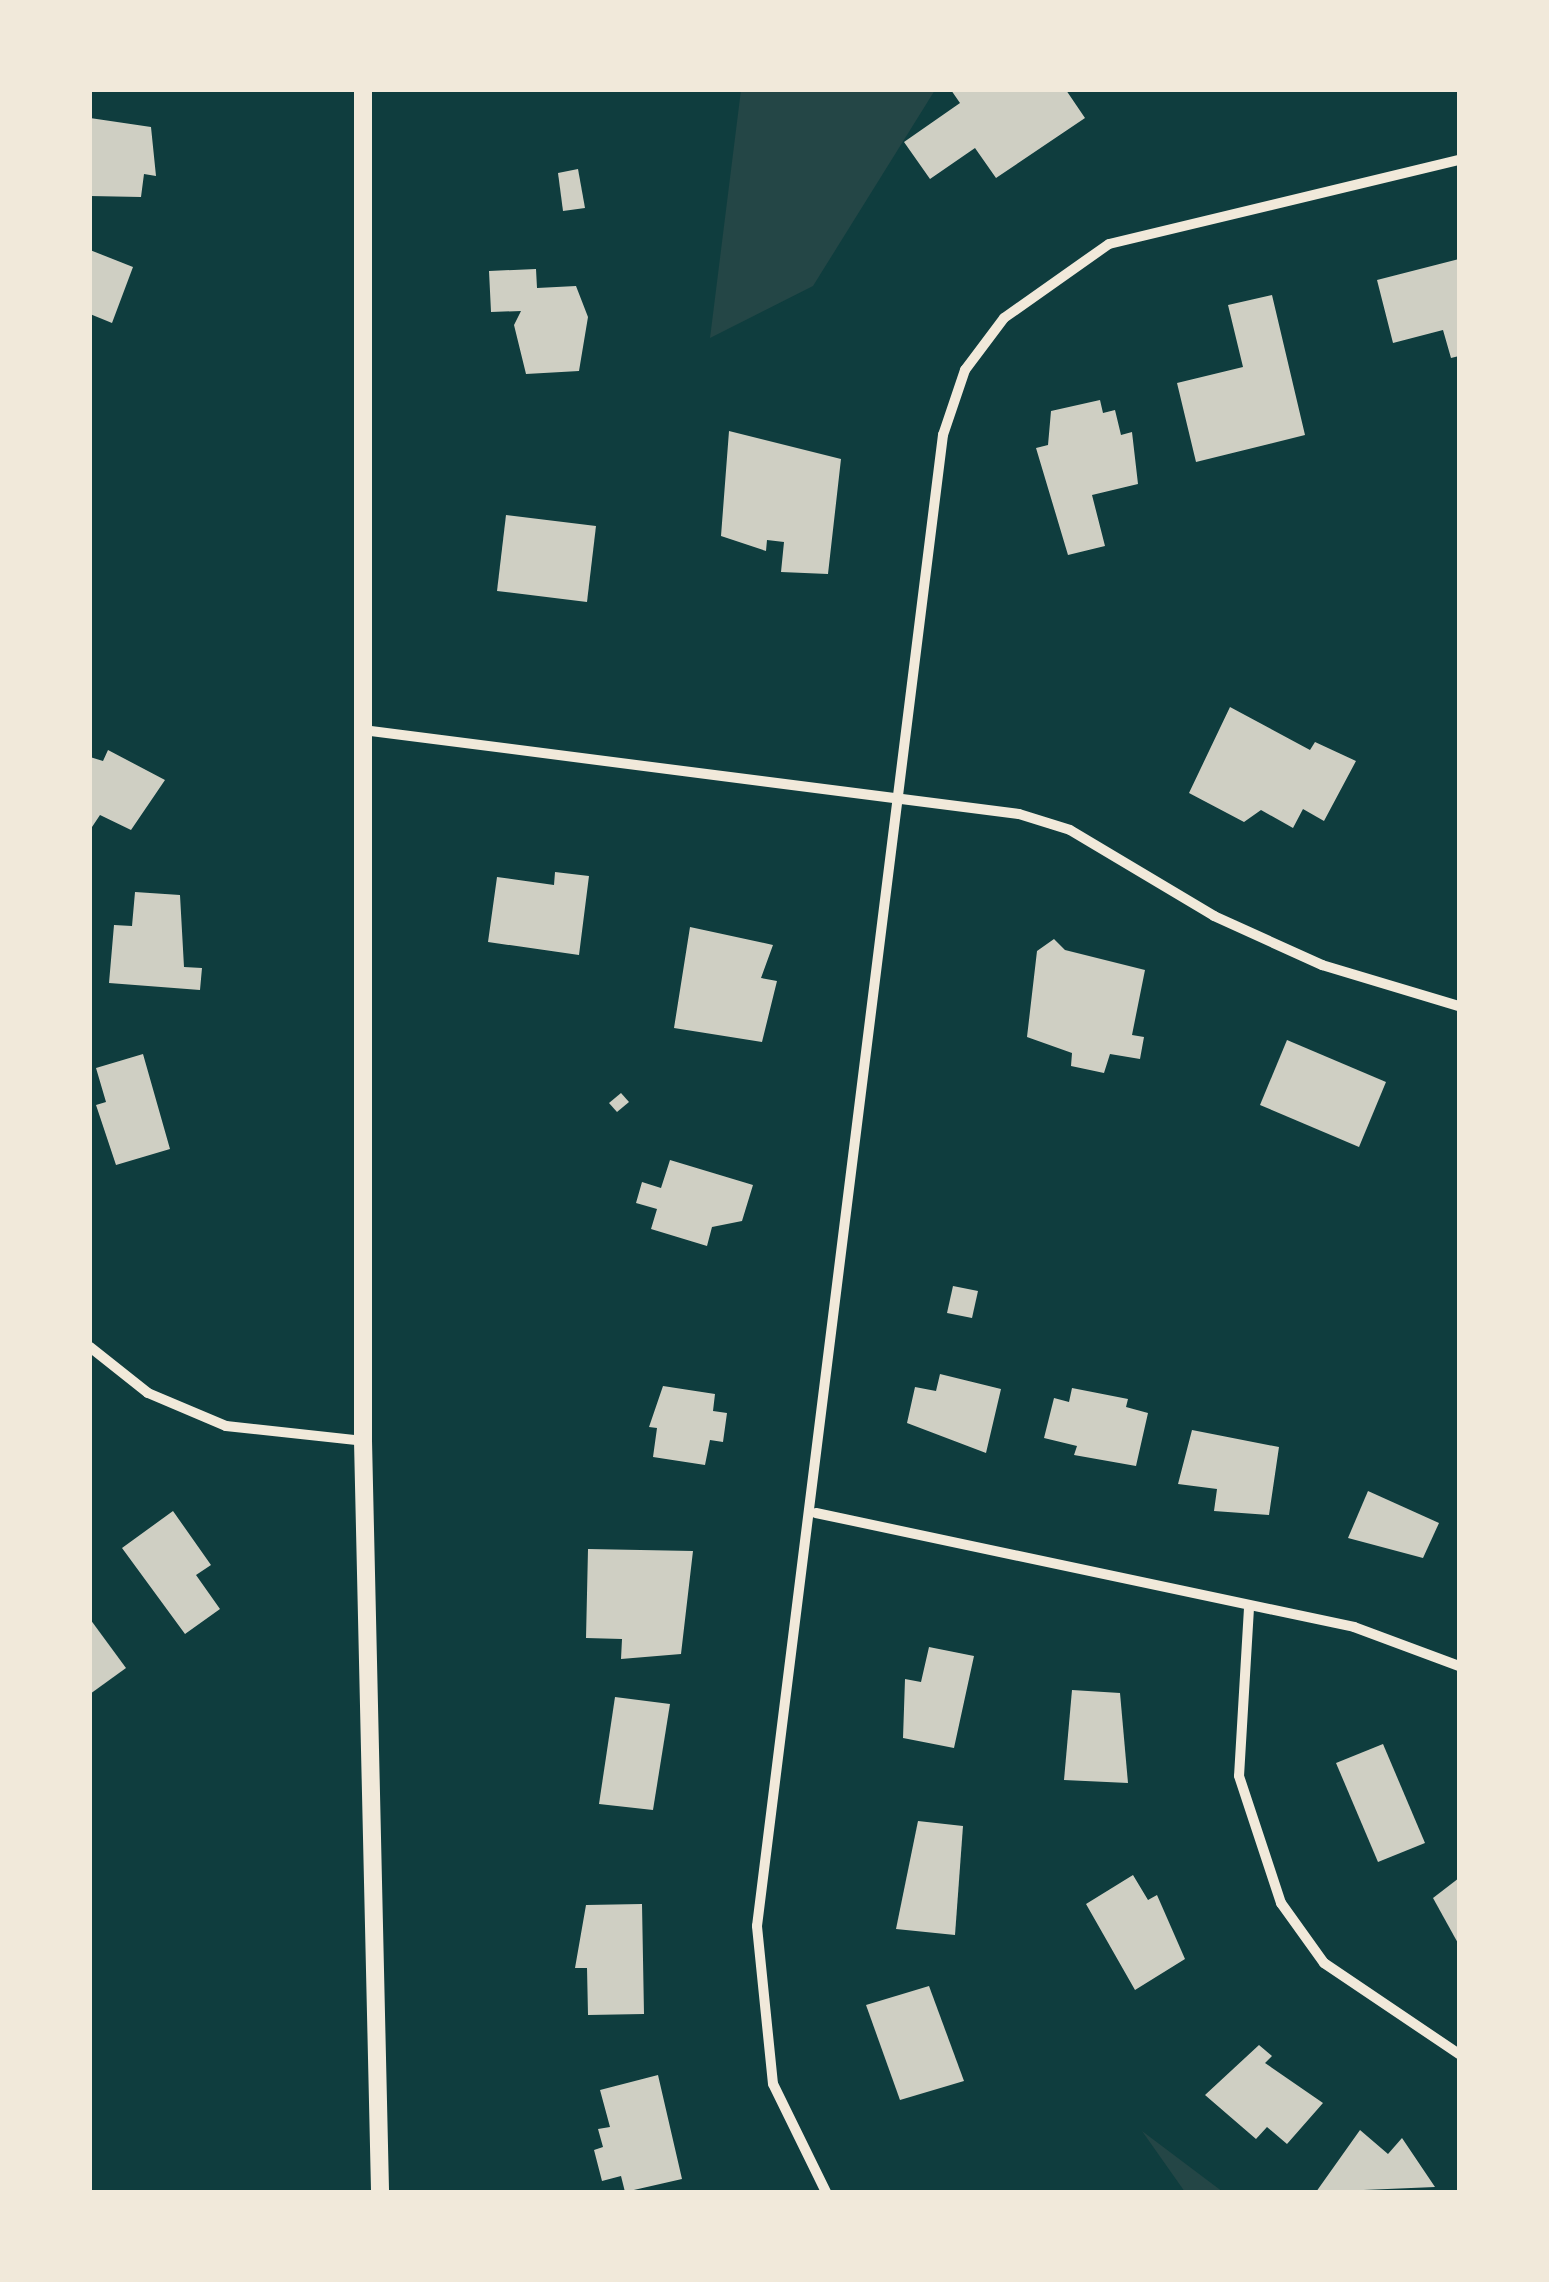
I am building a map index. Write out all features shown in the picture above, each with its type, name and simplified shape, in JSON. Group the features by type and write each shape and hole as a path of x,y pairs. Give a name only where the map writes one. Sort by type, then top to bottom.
{"street":[{"path":"363,90 363,1441 380,2192"},
{"path":"826,2192 772,2084 757,1926 816,1513 942,435 965,370 1004,318 1109,244 1459,160"},
{"path":"362,730 900,798 1070,830 1248,931 1459,1006"},
{"path":"90,1348 148,1393 226,1426 363,1441"},
{"path":"816,1513 1249,1608 1354,1627 1459,1666"},
{"path":"1249,1608 1240,1776 1281,1904 1324,1963 1459,2054"}],"shaded area":[{"path":"741,90 935,90 813,286 710,338"},
{"path":"1142,2131 1223,2192 1185,2192"}],"building":[{"path":"951,90 1066,90 1085,118 996,178 975,148 930,179 904,142 960,103"},
{"path":"90,118 151,127 156,176 144,174 141,197 90,196"},
{"path":"578,169 585,208 563,211 558,173"},
{"path":"90,250 133,267 112,323 90,314"},
{"path":"1459,259 1459,356 1451,358 1443,330 1393,343 1377,280"},
{"path":"536,269 537,288 576,286 588,317 579,371 526,374 514,325 521,311 491,312 489,271"},
{"path":"1272,295 1305,435 1196,462 1177,383 1243,367 1228,305"},
{"path":"1100,400 1103,413 1115,410 1121,435 1132,432 1138,484 1092,495 1105,546 1068,555 1036,448 1048,445 1051,411"},
{"path":"729,431 841,459 828,574 781,572 784,542 767,540 766,551 721,536"},
{"path":"506,515 596,526 587,602 497,591"},
{"path":"1230,707 1310,750 1315,742 1356,761 1324,821 1303,809 1293,828 1261,810 1244,822 1189,793"},
{"path":"108,750 165,780 131,830 100,815 90,830 90,757 103,761"},
{"path":"555,872 589,876 579,955 488,942 497,877 554,885"},
{"path":"135,892 180,895 184,967 202,968 200,990 109,983 114,925 132,926"},
{"path":"690,927 773,945 761,978 777,981 762,1042 674,1028"},
{"path":"1054,939 1065,950 1145,970 1132,1035 1144,1037 1140,1059 1110,1054 1104,1073 1071,1066 1072,1053 1027,1037 1037,951"},
{"path":"1287,1040 1386,1082 1359,1147 1260,1105"},
{"path":"143,1054 170,1149 116,1165 96,1105 106,1102 96,1068"},
{"path":"621,1093 629,1102 617,1112 609,1103"},
{"path":"670,1160 753,1185 742,1221 712,1227 707,1246 651,1229 657,1209 636,1203 642,1182 661,1188"},
{"path":"953,1286 978,1291 972,1318 947,1313"},
{"path":"940,1374 1001,1389 986,1453 907,1423 915,1387 936,1391"},
{"path":"663,1386 715,1394 713,1411 727,1413 723,1442 710,1440 705,1465 653,1457 657,1428 649,1427"},
{"path":"1072,1388 1128,1399 1126,1407 1148,1413 1136,1466 1074,1455 1077,1446 1044,1438 1054,1398 1069,1402"},
{"path":"1192,1430 1279,1447 1269,1515 1214,1511 1217,1489 1178,1484"},
{"path":"1368,1491 1439,1523 1423,1558 1348,1538"},
{"path":"173,1511 211,1565 196,1575 220,1609 185,1634 122,1548"},
{"path":"588,1549 693,1551 681,1654 621,1659 622,1639 586,1638"},
{"path":"90,1619 126,1668 90,1694"},
{"path":"929,1647 974,1656 954,1748 903,1738 905,1679 921,1682"},
{"path":"1072,1690 1120,1693 1128,1783 1064,1780"},
{"path":"615,1697 670,1704 653,1810 599,1804"},
{"path":"1383,1744 1425,1843 1378,1862 1336,1763"},
{"path":"918,1821 963,1826 955,1935 896,1929"},
{"path":"1133,1875 1148,1900 1157,1895 1185,1959 1135,1990 1086,1904"},
{"path":"1459,1878 1459,1945 1433,1898"},
{"path":"642,1904 644,2014 588,2015 587,1968 575,1968 586,1905"},
{"path":"929,1986 964,2081 900,2100 866,2005"},
{"path":"1259,2045 1272,2056 1265,2063 1323,2103 1287,2144 1267,2127 1256,2139 1205,2095"},
{"path":"658,2075 682,2179 625,2192 621,2176 602,2181 594,2150 603,2147 598,2129 610,2127 600,2090"},
{"path":"1360,2130 1388,2154 1402,2138 1435,2187 1316,2192"}]}
